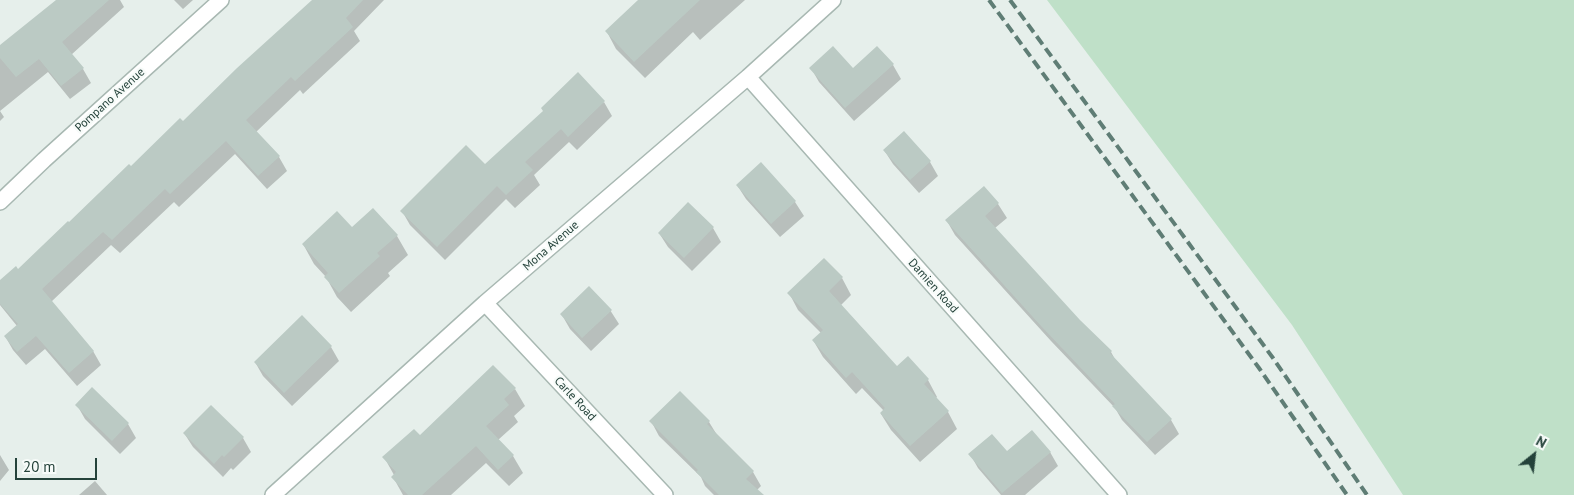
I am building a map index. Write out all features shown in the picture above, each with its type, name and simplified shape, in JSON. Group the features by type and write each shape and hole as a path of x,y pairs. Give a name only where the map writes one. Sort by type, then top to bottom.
{"street":[{"name":"Pompano Avenue","path":"0,202 221,0"},
{"name":"Mona Avenue","path":"273,495 485,303 748,77 832,0"},
{"name":"Damien Road","path":"748,77 1118,495"},
{"name":"Carle Road","path":"485,303 665,495"}],"green space":[{"path":"1047,0 1574,0 1574,495 1403,495 1292,325"}],"building":[{"path":"56,0 109,0 62,42 84,68 61,86 39,59 16,77 0,58 0,45"},
{"path":"312,0 363,0 346,18 353,27 295,81 291,77 246,120 280,156 258,176 226,141 170,194 165,189 112,240 103,232 42,289 94,351 69,373 36,336 17,352 4,336 18,324 0,304 0,280 16,266 18,269 129,164 131,166 180,118 183,121 237,68"},
{"path":"638,0 700,0 634,62 605,31"},
{"path":"833,46 853,68 877,46 894,64 845,108 809,68"},
{"path":"578,72 605,101 568,137 561,129 525,162 533,170 506,195 497,186 437,247 400,211 466,145 485,164 543,111 541,108"},
{"path":"904,131 931,161 910,180 883,150"},
{"path":"761,162 796,201 771,224 736,185"},
{"path":"984,186 999,203 985,216 1080,320 1112,351 1110,353 1172,419 1147,442 1112,406 1115,404 945,220"},
{"path":"688,202 714,227 684,258 658,233"},
{"path":"373,208 398,235 377,253 380,256 339,293 324,277 328,273 302,244 337,211 352,227"},
{"path":"824,258 843,277 829,291 897,366 908,356 929,379 924,384 949,411 910,446 880,413 885,408 852,372 846,378 812,340 823,330 787,293"},
{"path":"589,286 612,310 582,338 560,314"},
{"path":"302,315 332,346 284,393 254,362"},
{"path":"493,365 516,388 504,399 509,405 486,426 514,455 498,470 476,446 422,495 408,495 391,477 396,472 382,457 414,429 420,435"},
{"path":"92,387 129,423 112,441 75,405"},
{"path":"680,391 710,421 707,424 754,471 746,479 764,495 719,495 696,472 698,470 649,421"},
{"path":"211,405 244,437 214,464 183,433"},
{"path":"1032,430 1051,452 1002,493 968,454 992,434 1007,451"}],"railway":[{"path":"989,0 1259,368 1347,495"},
{"path":"1010,0 1273,358 1367,495"}]}
